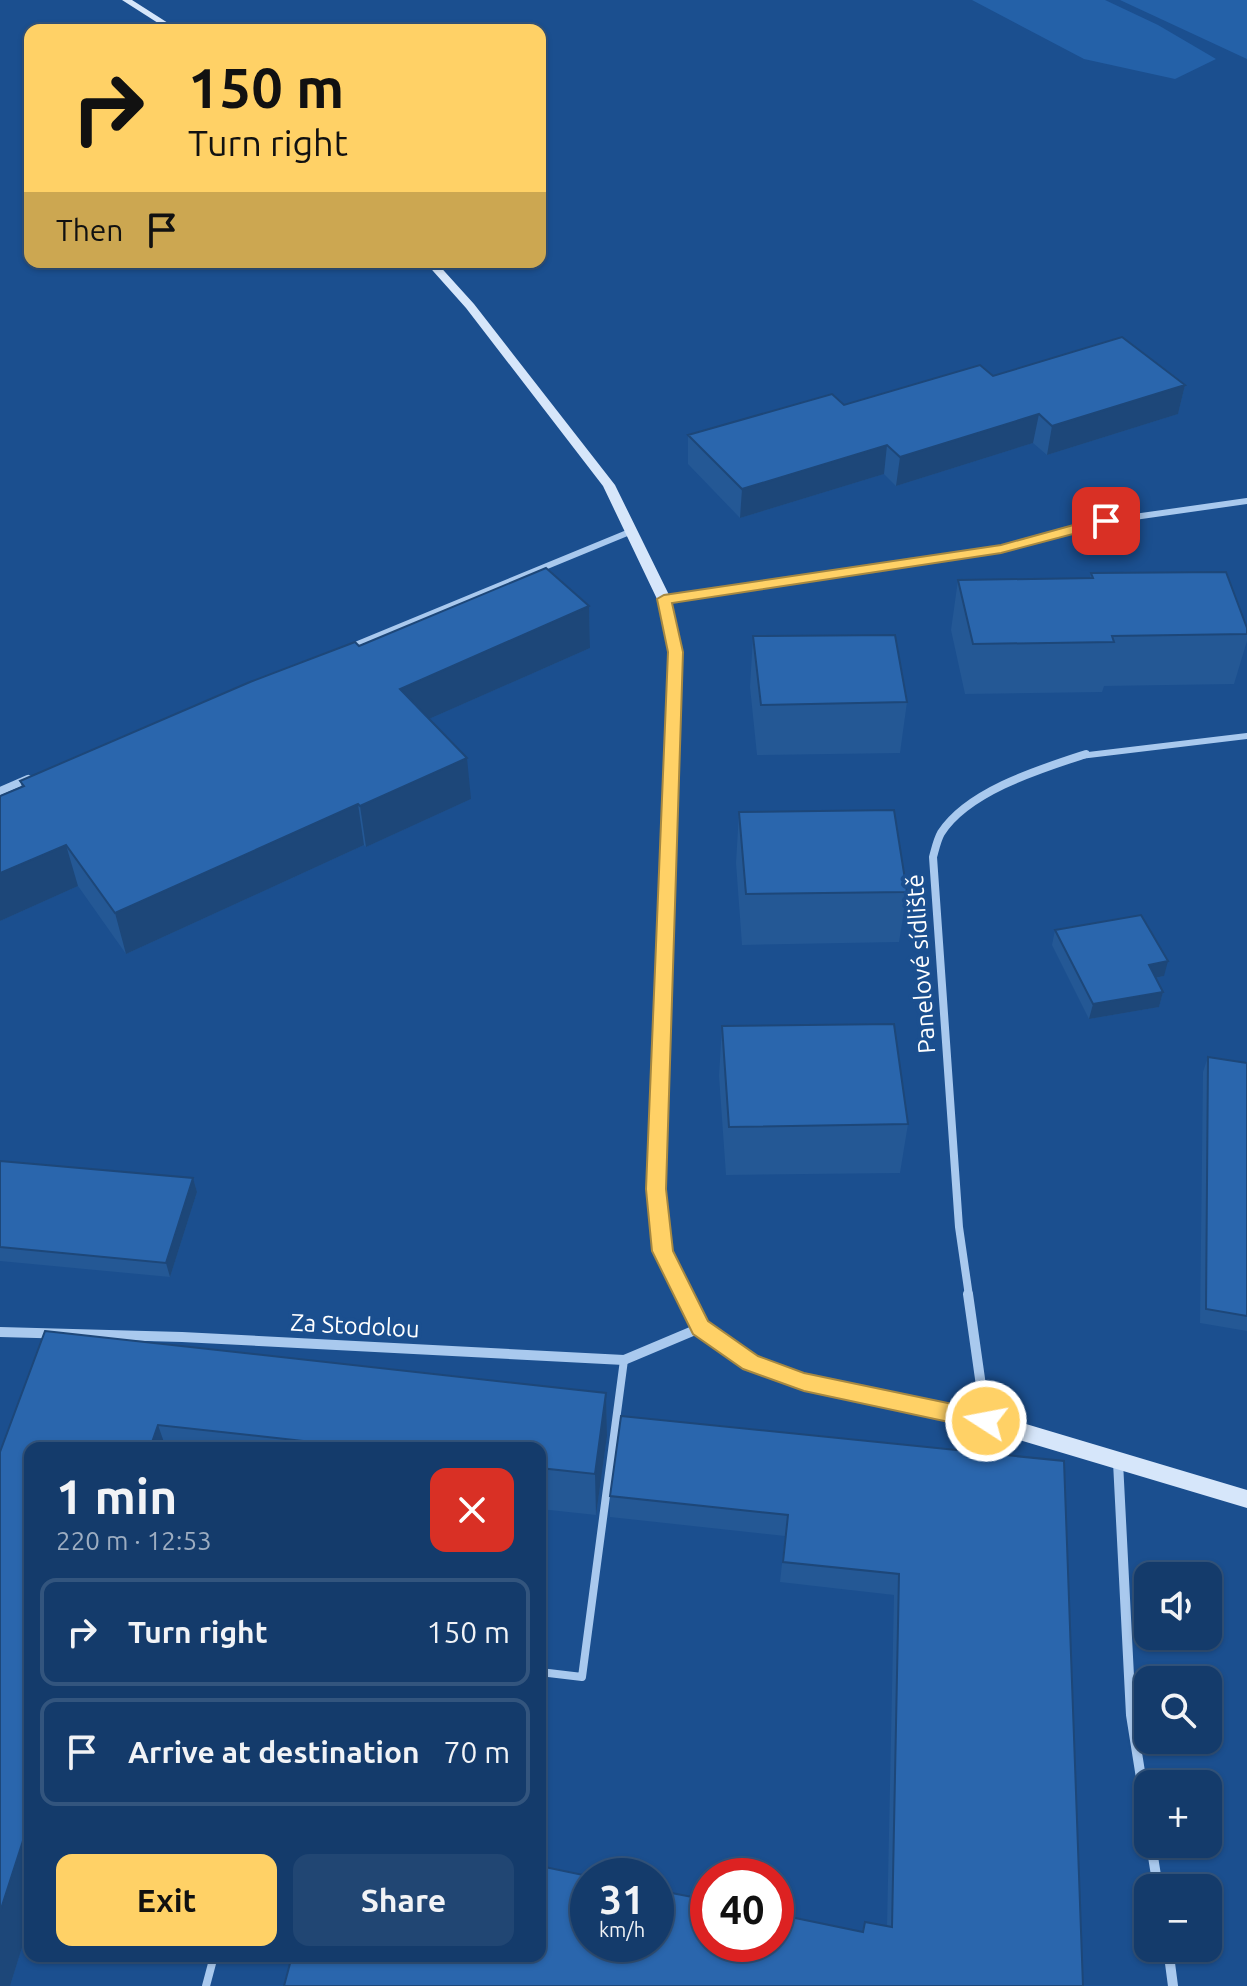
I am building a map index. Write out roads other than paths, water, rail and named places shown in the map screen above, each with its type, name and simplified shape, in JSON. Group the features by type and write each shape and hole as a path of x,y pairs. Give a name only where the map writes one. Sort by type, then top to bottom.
{"street":[{"path":"126,0 165,24"},
{"path":"435,268 470,306 609,485 664,599 675,652 656,1189 663,1251 701,1327 751,1363 804,1382 986,1421 1247,1499"},
{"path":"664,599 1001,549 1106,521 1247,501"},
{"path":"338,652 632,531"},
{"name":"Panelové sídliště","path":"986,1421 958,1212 933,857 940,834 971,802 1041,769 1090,752 1247,736"},
{"path":"0,791 44,773"},
{"name":"Za Stodolou","path":"0,1332 182,1337 624,1360 701,1327"},
{"path":"1118,1462 1131,1715 1140,1770"},
{"path":"1170,1962 1173,1986"}],"lane":[{"path":"546,1673 582,1677 624,1360"},
{"path":"206,1986 212,1962"}]}
